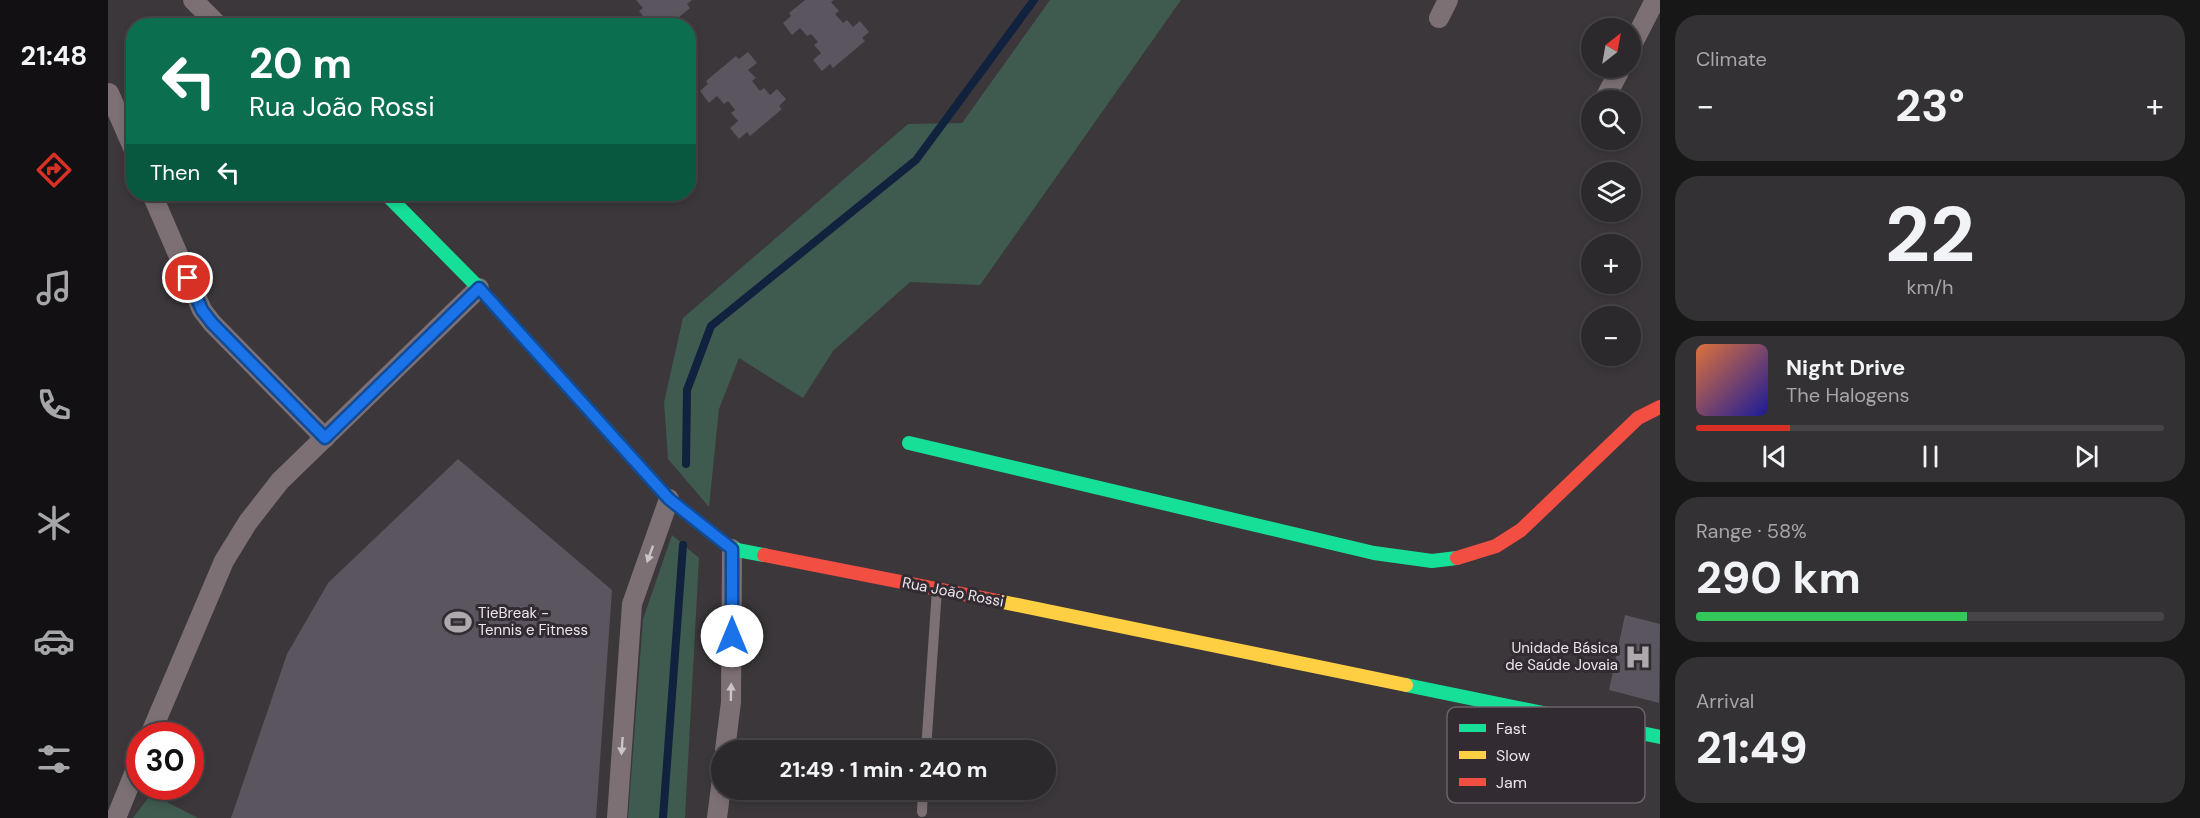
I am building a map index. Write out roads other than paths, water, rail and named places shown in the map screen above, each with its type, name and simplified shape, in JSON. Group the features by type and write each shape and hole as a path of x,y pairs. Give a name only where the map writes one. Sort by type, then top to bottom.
{"street":[{"path":"193,0 211,18"},
{"path":"1439,18 1448,0"},
{"path":"1641,27 1655,0"},
{"path":"109,93 126,132"},
{"path":"155,201 202,310 325,438"},
{"name":"Rua João Rossi","path":"393,201 479,288 669,499 732,549 1513,707"},
{"path":"156,722 224,561 248,522 280,481 479,288"},
{"path":"909,443 1374,553 1432,561 1468,556 1496,546 1521,530 1638,418 1660,407"},
{"path":"617,818 632,604 669,499"},
{"path":"726,740 731,702 732,549"},
{"name":"Rua João Rossi","path":"1645,734 1660,737"},
{"path":"116,818 126,793"},
{"path":"717,818 719,800"}],"lane":[{"path":"927,740 937,589"},
{"path":"922,812 923,800"}],"waterway":[{"path":"686,464 687,390 711,326 916,160 1034,0"},
{"path":"663,818 683,545"}],"place":[{"name":"TieBreak - Tennis e Fitness","path":"458,622"},
{"name":"Unidade Básica de Saúde Jovaia","path":"1638,657"}]}
